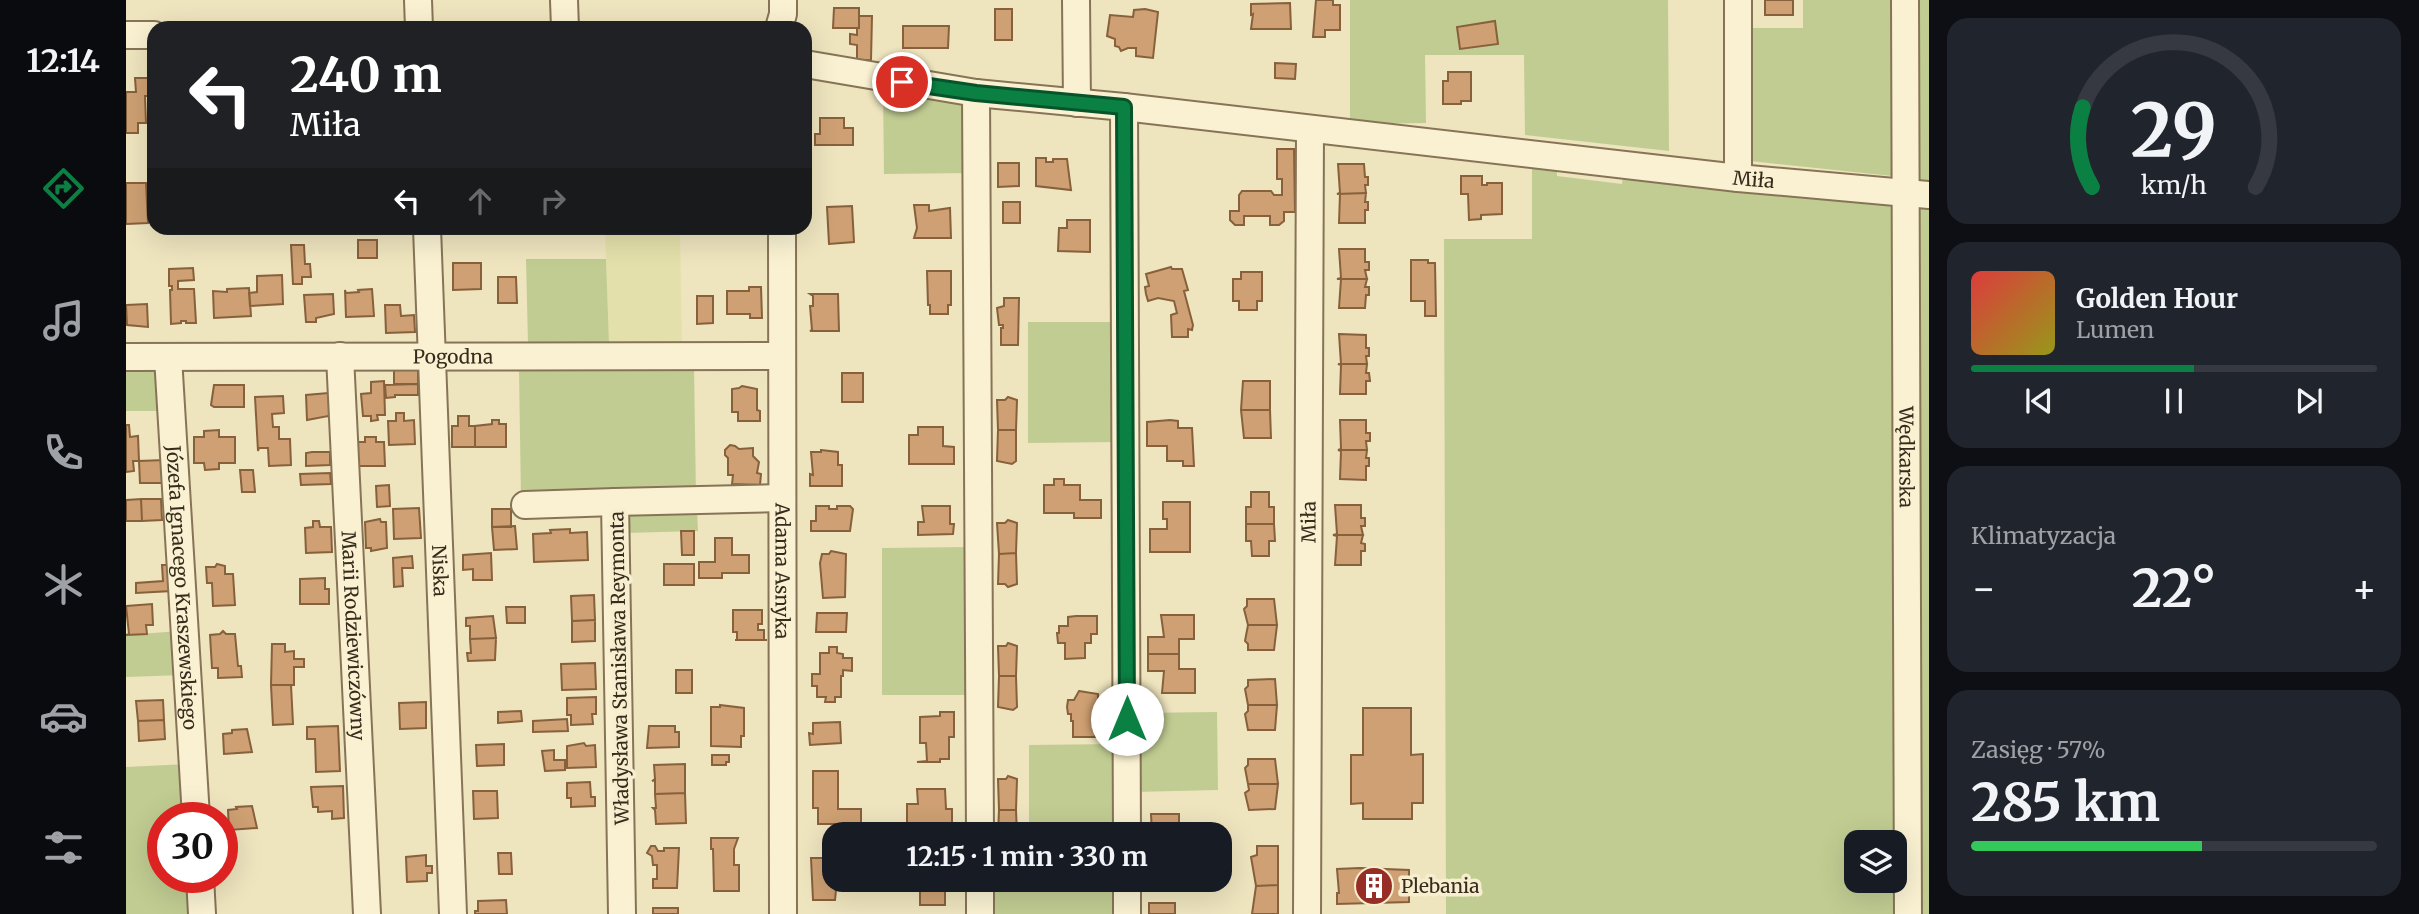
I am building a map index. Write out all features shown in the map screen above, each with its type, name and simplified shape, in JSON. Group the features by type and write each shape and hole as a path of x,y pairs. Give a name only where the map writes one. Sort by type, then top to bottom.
{"street":[{"path":"418,0 419,21"},
{"path":"564,0 565,21"},
{"path":"781,21 783,0"},
{"path":"1076,0 1077,103"},
{"path":"1738,0 1738,178"},
{"name":"Wędkarska","path":"1905,0 1917,194 1908,914"},
{"path":"126,35 147,35"},
{"name":"Miła","path":"812,65 976,93 1124,107 1738,178 1917,194"},
{"path":"976,93 980,822"},
{"path":"1124,107 1127,822"},
{"name":"Miła","path":"1307,914 1310,130"},
{"name":"Niska","path":"427,235 453,914"},
{"name":"Adama Asnyka","path":"782,235 783,914"},
{"name":"Marii Rodziewiczówny","path":"340,356 367,914"},
{"name":"Pogodna","path":"126,357 782,356"},
{"name":"Józefa Ignacego Kraszewskiego","path":"168,357 195,802"},
{"name":"Władysława Stanisława Reymonta","path":"622,914 615,502 781,498"},
{"path":"525,505 615,502"},
{"path":"980,892 980,914"},
{"path":"1127,892 1127,914"},
{"path":"201,893 202,914"}],"shaded area":[{"path":"605,235 679,235 682,342 609,343"}],"green space":[{"path":"1350,0 1668,0 1669,151 1525,135 1524,55 1425,55 1426,123 1350,124"},
{"path":"1803,0 1892,0 1892,176 1741,160 1742,28 1803,28"},
{"path":"1917,0 1929,0 1929,188 1924,188 1916,172"},
{"path":"883,87 962,100 969,108 969,173 884,174"},
{"path":"1532,164 1557,167 1557,176 1622,184 1623,176 1891,203 1895,830 1844,830 1844,893 1896,893 1896,914 1446,914 1444,239 1532,239"},
{"path":"1917,203 1929,205 1929,914 1920,914"},
{"path":"526,259 606,259 609,343 528,344"},
{"path":"1028,322 1116,322 1115,442 1028,443"},
{"path":"694,368 696,497 521,499 519,370"},
{"path":"163,369 166,411 126,411 126,370"},
{"path":"697,510 698,531 624,533 628,511"},
{"path":"969,547 970,695 882,695 882,548"},
{"path":"180,631 183,675 126,677 126,635"},
{"path":"1217,712 1218,790 1133,792 1133,713"},
{"path":"1119,744 1119,822 1029,822 1029,745"},
{"path":"188,764 191,802 147,802 147,893 196,893 198,914 126,914 126,767"},
{"path":"985,892 1119,892 1119,914 985,914"}],"building":[{"path":"1316,0 1333,0 1333,5 1340,5 1340,30 1325,30 1325,37 1313,37"},
{"path":"1765,0 1793,0 1793,15 1765,15"},
{"path":"1290,3 1291,29 1251,29 1251,4"},
{"path":"834,8 859,8 859,28 833,28"},
{"path":"995,9 1012,9 1012,40 995,40"},
{"path":"1134,10 1158,12 1153,58 1136,56 1136,48 1121,51 1115,46 1115,39 1107,36 1110,15 1133,17"},
{"path":"859,16 872,16 871,60 857,60 857,45 850,44 850,34 857,35"},
{"path":"1495,21 1498,44 1460,49 1457,27"},
{"path":"903,26 949,26 948,48 903,48"},
{"path":"1275,63 1296,64 1295,79 1275,78"},
{"path":"1448,72 1471,72 1471,101 1443,104 1443,81 1448,81"},
{"path":"135,78 147,78 146,123 138,123 138,133 126,133 126,92 136,92"},
{"path":"820,118 844,118 844,128 853,128 853,145 815,145 815,134 820,134"},
{"path":"1277,149 1294,149 1295,212 1284,212 1284,221 1279,225 1270,225 1270,216 1244,216 1244,225 1235,225 1230,220 1230,211 1239,211 1239,195 1242,191 1271,191 1274,195 1282,195 1282,179 1277,179"},
{"path":"1036,158 1046,158 1046,162 1067,159 1071,190 1036,186"},
{"path":"998,163 1019,163 1019,186 998,187"},
{"path":"1338,164 1364,164 1365,177 1368,177 1366,193 1337,194 1340,193"},
{"path":"1461,176 1482,176 1482,185 1502,183 1502,214 1481,215 1481,219 1469,220 1468,194 1461,194"},
{"path":"126,183 146,183 147,223 126,224"},
{"path":"1366,193 1368,210 1365,210 1365,223 1339,223 1340,194 1337,194"},
{"path":"1003,202 1020,202 1020,223 1003,223"},
{"path":"914,205 929,205 929,211 950,208 951,238 914,238 917,228"},
{"path":"852,206 854,242 829,244 827,207"},
{"path":"1067,220 1090,220 1090,252 1058,251 1059,228 1067,228"},
{"path":"358,240 377,240 377,258 358,258"},
{"path":"291,245 304,245 305,264 310,264 311,277 302,277 302,284 293,284"},
{"path":"1339,249 1365,249 1365,262 1369,262 1369,270 1365,270 1367,279 1337,279 1341,278"},
{"path":"1411,260 1428,260 1428,263 1435,263 1436,316 1425,316 1425,301 1411,301"},
{"path":"453,263 481,263 481,289 453,290"},
{"path":"1171,267 1182,269 1188,290 1184,291 1193,325 1192,330 1188,329 1188,337 1172,337 1171,315 1177,313 1174,301 1158,298 1148,301 1146,294 1145,287 1149,286 1146,274"},
{"path":"193,268 194,280 178,281 178,289 194,289 196,323 181,321 171,324 172,286 169,286 169,269"},
{"path":"927,271 951,271 951,305 948,305 948,314 930,314"},
{"path":"1241,272 1262,272 1262,301 1257,301 1257,310 1239,310 1239,301 1233,301 1233,279 1241,279"},
{"path":"282,275 283,304 250,306 249,293 257,292 257,276"},
{"path":"498,277 516,277 517,303 498,303"},
{"path":"1341,279 1367,279 1365,287 1369,287 1369,295 1366,295 1365,308 1339,308"},
{"path":"749,287 761,287 762,318 750,318 750,314 727,314 727,291 749,291"},
{"path":"249,288 251,316 214,318 213,291 227,292 227,289"},
{"path":"372,289 374,316 346,317 345,290 346,293"},
{"path":"333,294 334,314 316,318 316,322 306,322 304,295"},
{"path":"810,294 838,294 839,331 810,331 810,306 813,306 813,296"},
{"path":"697,296 713,296 713,323 697,324"},
{"path":"1004,298 1019,298 1018,345 1001,345 1003,325 999,325 997,308 1004,306"},
{"path":"147,304 148,327 127,325 126,305"},
{"path":"385,305 400,305 401,316 414,315 415,332 386,333"},
{"path":"1339,334 1366,335 1366,348 1369,348 1367,364 1341,364"},
{"path":"1338,364 1367,364 1366,373 1369,373 1370,381 1366,381 1366,394 1340,394 1341,365"},
{"path":"394,370 418,370 418,384 394,384"},
{"path":"842,373 863,373 863,402 842,402"},
{"path":"384,381 385,415 377,415 378,420 371,421 371,416 363,416 361,394 371,393 371,382"},
{"path":"1243,381 1270,381 1270,410 1241,410"},
{"path":"418,384 418,395 395,395 386,398 385,385"},
{"path":"214,385 244,385 244,407 211,405"},
{"path":"742,386 757,389 760,421 738,421 738,412 732,412 732,389"},
{"path":"328,393 330,419 328,416 307,420 306,395"},
{"path":"283,396 284,413 272,414 273,427 279,427 279,439 290,439 291,465 269,466 268,448 259,448 258,451 255,397"},
{"path":"1008,397 1017,400 1016,430 998,430 997,400 1005,400"},
{"path":"1241,410 1270,410 1271,438 1244,438"},
{"path":"396,413 404,413 404,421 414,420 415,444 389,445 388,421 396,421"},
{"path":"458,416 469,416 469,426 475,426 475,447 452,447 452,426 458,426"},
{"path":"492,420 506,424 506,447 475,447 475,426 492,424"},
{"path":"1340,420 1366,420 1366,433 1370,433 1370,441 1366,441 1367,450 1338,450 1341,449"},
{"path":"1178,421 1178,428 1192,428 1194,466 1183,466 1183,461 1167,461 1167,446 1147,446 1147,422"},
{"path":"126,425 129,425 130,437 138,436 139,461 133,461 134,471 126,472"},
{"path":"918,427 943,427 943,446 954,447 954,464 909,464 909,435 918,435"},
{"path":"219,430 219,437 235,437 235,463 219,463 219,469 205,470 204,463 194,463 194,437 204,437 204,431"},
{"path":"998,430 1016,430 1016,461 1012,464 997,461"},
{"path":"365,437 376,437 376,442 384,442 385,466 351,466 357,442 365,442"},
{"path":"730,445 739,449 753,448 753,456 759,462 757,473 761,474 760,485 732,484 733,475 728,475 728,458 725,455 725,450"},
{"path":"1338,450 1367,450 1369,466 1366,466 1366,480 1340,479 1341,451"},
{"path":"330,452 330,465 306,466 306,453"},
{"path":"811,452 838,452 838,465 842,465 842,486 810,486 810,474 813,475"},
{"path":"165,460 166,483 140,483 139,461"},
{"path":"240,470 253,470 255,492 242,492"},
{"path":"330,473 331,484 301,485 300,474"},
{"path":"1054,479 1064,479 1064,485 1080,485 1080,500 1101,500 1101,518 1074,518 1074,513 1044,513 1044,485 1054,485"},
{"path":"389,485 390,506 377,507 376,486"},
{"path":"1251,492 1269,492 1269,507 1274,507 1274,524 1246,524 1246,507 1251,507"},
{"path":"141,499 142,521 126,521 126,500"},
{"path":"141,499 161,499 162,520 142,521"},
{"path":"1163,502 1190,502 1190,552 1150,552 1150,529 1167,529 1167,519 1163,519"},
{"path":"1335,505 1361,505 1361,518 1365,518 1365,526 1361,526 1363,535 1333,535 1337,534"},
{"path":"816,506 837,509 837,506 850,506 853,509 850,531 811,531 811,521 816,521"},
{"path":"922,506 950,506 953,534 918,535 918,522 924,522"},
{"path":"419,508 421,538 394,539 393,509"},
{"path":"492,509 511,509 511,527 492,527"},
{"path":"380,519 381,522 386,522 387,548 371,551 371,548 366,548 365,522"},
{"path":"1008,520 1017,523 1016,553 999,554 997,523 1005,523"},
{"path":"313,521 319,521 320,527 331,527 332,552 306,553 305,528 313,527"},
{"path":"1246,524 1274,524 1275,541 1269,541 1269,556 1252,556 1251,541 1246,541"},
{"path":"515,526 517,549 494,550 492,527"},
{"path":"570,529 570,533 587,532 588,560 534,562 533,534"},
{"path":"681,531 694,531 694,555 682,555"},
{"path":"1333,535 1363,535 1361,543 1365,544 1365,551 1361,551 1361,565 1335,565 1337,536"},
{"path":"715,538 732,538 732,555 749,555 749,573 722,573 722,578 699,578 699,562 715,562"},
{"path":"831,551 846,554 845,597 823,598 820,563 822,554 829,554"},
{"path":"491,553 492,580 473,580 473,569 463,570 463,555"},
{"path":"1016,553 1017,584 1008,587 998,584 999,554"},
{"path":"412,556 413,568 402,568 403,586 394,587 393,558"},
{"path":"217,564 225,566 225,574 233,574 235,605 213,606 212,583 207,583 206,567 215,567"},
{"path":"664,564 694,564 694,585 664,585"},
{"path":"162,565 171,565 172,591 136,593 136,583 163,581"},
{"path":"325,578 325,589 329,589 329,604 300,604 300,579"},
{"path":"594,595 595,620 572,621 571,596"},
{"path":"1247,599 1274,599 1277,625 1248,625 1244,609"},
{"path":"152,604 153,625 146,625 147,634 126,635 129,634 126,606"},
{"path":"506,607 525,607 525,623 507,623"},
{"path":"733,610 762,610 762,624 758,624 758,630 764,630 764,640 737,640 737,632 733,632"},
{"path":"817,613 847,613 846,632 816,632"},
{"path":"1161,615 1194,615 1194,639 1179,639 1179,654 1148,654 1148,637 1164,637"},
{"path":"493,616 496,638 470,639 470,626 466,626 466,618"},
{"path":"1097,616 1097,634 1091,634 1091,643 1085,643 1085,658 1065,659 1065,643 1058,643 1057,633 1059,626 1068,626 1068,617"},
{"path":"595,620 595,641 572,642 572,621"},
{"path":"1248,625 1277,625 1274,650 1248,650 1245,641"},
{"path":"223,631 226,634 235,634 238,666 241,666 242,677 218,678 218,668 212,668 210,635"},
{"path":"496,638 495,660 468,661 467,653 471,653 470,639"},
{"path":"1008,643 1017,646 1016,676 999,676 998,646 1006,646"},
{"path":"272,644 285,644 285,652 294,651 294,659 304,659 304,667 294,667 294,685 271,685"},
{"path":"829,647 837,647 837,653 843,654 843,658 852,658 852,671 843,670 841,697 835,697 835,702 825,702 826,697 817,697 817,686 812,686 812,674 820,674 820,653 829,653"},
{"path":"1148,654 1179,654 1179,669 1195,669 1195,693 1162,693 1164,671 1148,671"},
{"path":"595,663 596,689 562,690 561,664"},
{"path":"676,670 692,670 692,693 676,693"},
{"path":"999,676 1016,676 1017,707 1013,710 998,707"},
{"path":"1275,679 1277,705 1248,705 1245,689 1248,680"},
{"path":"271,685 291,685 293,724 273,725"},
{"path":"1079,691 1098,694 1095,737 1073,737 1073,721 1067,707 1068,700 1074,700"},
{"path":"596,697 593,724 571,725 571,715 567,715 567,698"},
{"path":"163,700 164,720 138,721 136,701"},
{"path":"426,702 426,728 400,729 399,703"},
{"path":"720,705 744,708 744,736 741,736 741,747 711,746 711,707"},
{"path":"1248,705 1277,705 1275,730 1248,730 1245,714"},
{"path":"1363,708 1411,708 1411,755 1423,754 1423,803 1412,803 1412,819 1363,819 1363,803 1351,804 1351,755 1363,755"},
{"path":"521,711 522,721 498,723 498,712"},
{"path":"940,712 954,712 954,737 949,737 949,759 940,759 940,762 917,762 927,761 926,743 920,743 920,717 940,716"},
{"path":"567,719 568,731 533,732 533,721"},
{"path":"164,720 165,739 139,741 138,721"},
{"path":"840,722 841,743 810,745 809,733 813,734 813,723"},
{"path":"338,726 340,771 316,772 315,739 307,739 307,727"},
{"path":"649,726 675,726 675,732 679,732 679,747 647,748"},
{"path":"247,729 252,752 224,754 223,734"},
{"path":"584,743 586,746 595,745 596,767 567,768 567,746"},
{"path":"504,744 504,765 477,766 476,745"},
{"path":"554,750 554,760 565,760 565,770 545,771 542,751"},
{"path":"712,755 729,755 729,762 726,762 726,765 712,765"},
{"path":"1248,759 1275,759 1278,784 1248,784 1245,768"},
{"path":"685,764 685,793 655,794 655,780 652,781 655,779 654,765"},
{"path":"813,771 838,771 838,809 861,809 861,822 818,824 818,808 813,808"},
{"path":"1008,776 1017,779 1016,810 999,810 998,779 1006,779"},
{"path":"590,782 595,806 571,807 571,798 567,798 567,783"},
{"path":"1248,784 1278,784 1275,809 1249,810 1245,793 1249,790"},
{"path":"343,786 344,818 332,819 332,811 318,812 318,807 313,807 311,787"},
{"path":"917,789 945,789 946,809 952,809 952,822 907,822 907,804 918,804"},
{"path":"473,791 497,791 498,818 474,819"},
{"path":"685,793 686,823 656,824 653,808 656,808 655,794"},
{"path":"252,806 257,828 238,829 238,807"},
{"path":"999,810 1016,810 1016,822 999,822"},
{"path":"1151,814 1179,814 1179,822 1151,822"},
{"path":"711,838 738,838 734,849 734,865 739,865 739,891 714,891"},
{"path":"651,846 655,846 658,851 664,851 664,848 679,848 677,888 653,888 653,879 657,879 657,865 653,865 652,856 647,853"},
{"path":"1257,846 1278,846 1278,885 1256,886 1251,857 1257,855"},
{"path":"498,853 511,853 512,874 499,874"},
{"path":"426,855 426,866 432,866 432,873 427,873 427,881 407,882 406,857"},
{"path":"811,858 822,858 822,892 836,892 835,900 813,900"},
{"name":"Plebania","path":"1337,869 1409,870 1409,902 1337,904"},
{"path":"1278,885 1278,914 1252,914 1256,886"},
{"path":"920,892 945,892 945,905 920,905"},
{"path":"506,900 507,914 475,914 475,911 478,911 478,901"},
{"path":"1149,903 1175,903 1175,914 1149,914"},
{"path":"653,908 678,908 678,914 653,914"}],"place":[{"name":"Plebania","path":"1374,886"}],"route":[{"path":"902,82 976,93 1124,107 1127,719"}]}
